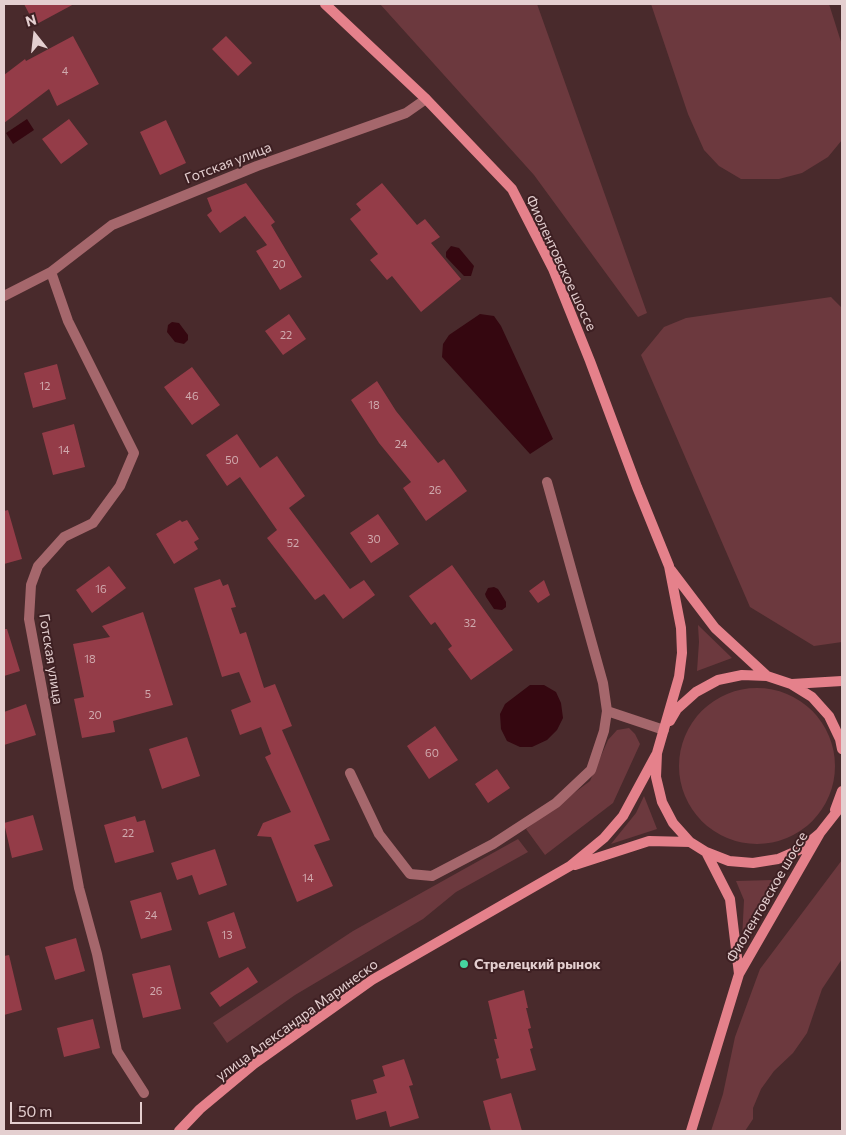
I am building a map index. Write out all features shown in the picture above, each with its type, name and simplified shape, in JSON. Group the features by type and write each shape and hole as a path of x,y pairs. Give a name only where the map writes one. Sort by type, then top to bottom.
{"main road":[{"name":"Фиолентовское шоссе","path":"325,4 426,99 512,189 552,269 590,361 633,478 669,566 681,628 682,653 679,676 657,752 656,777 662,802 673,823 690,842 706,852 729,861 754,863 778,859 800,849 820,833"},
{"name":"Фиолентовское шоссе","path":"669,566 714,628 767,676"},
{"name":"Фиолентовское шоссе","path":"664,730 678,709 696,692 718,680 742,675 767,676 791,684 812,697 829,716 840,739 842,750"},
{"name":"Фиолентовское шоссе","path":"791,684 842,681"},
{"name":"улица Александра Маринеско","path":"179,1131 200,1109 254,1064 372,980 570,866 604,838 623,816 657,752"},
{"name":"Фиолентовское шоссе","path":"834,814 842,791"},
{"name":"Фиолентовское шоссе","path":"691,1131 739,974 820,833 842,805"},
{"name":"улица Александра Маринеско","path":"570,866 649,841 690,842"},
{"name":"Фиолентовское шоссе","path":"706,852 730,899 739,974"}],"street":[{"name":"Готская улица","path":"4,296 51,272 112,225 257,166 406,113 426,99"},
{"name":"Готская улица","path":"51,272 68,321 134,453 120,486 92,524 64,537 38,566 31,585 29,619 77,879 97,954 117,1051 144,1093"},
{"path":"350,773 379,834 410,874 432,876 493,844 556,803 591,770 604,731 607,711 603,683 547,482"},
{"path":"607,711 664,730"}],"shaded area":[{"path":"380,4 537,4 647,313 638,317 534,175"},
{"path":"651,4 829,4 842,45 842,140 828,157 802,173 779,179 741,179 719,166 704,150 688,114"},
{"path":"27,119 34,130 13,144 6,133"},
{"path":"451,246 459,248 474,266 471,276 464,276 446,257 446,252"},
{"path":"831,297 842,308 842,642 814,646 750,607 641,355 664,327 686,318"},
{"path":"480,314 494,316 501,326 553,439 530,454 442,357 443,344 449,335"},
{"path":"172,322 179,323 188,335 188,340 184,344 175,342 167,332 168,325"},
{"path":"494,587 498,589 506,602 506,607 502,610 494,609 486,597 485,594 488,588"},
{"path":"698,625 732,658 697,671"},
{"path":"530,685 544,685 556,692 561,703 563,718 557,730 547,740 532,747 520,747 507,741 501,729 500,714 505,704"},
{"path":"757,688 787,694 800,701 812,711 822,723 829,736 835,766 829,796 822,809 812,821 800,831 787,838 757,844 727,838 714,831 702,821 692,809 685,796 679,766 685,736 692,723 702,711 714,701 727,694"},
{"path":"629,728 635,734 640,744 613,803 545,855 526,829 590,781 608,740 617,730"},
{"path":"644,796 657,829 611,844 636,813"},
{"path":"518,839 528,852 456,892 423,919 295,995 227,1043 213,1023 353,931"},
{"path":"842,860 842,959 822,989 807,1033 793,1053 774,1071 761,1089 753,1108 753,1119 745,1131 711,1131 723,1094 735,1037 760,969"},
{"path":"785,875 742,940 744,900 736,881 773,880"}],"building":[{"path":"24,4 74,4 35,25"},
{"path":"73,36 99,84 57,106 49,89 4,123 4,75 25,59 26,61"},
{"path":"226,36 252,63 238,76 212,49"},
{"path":"69,119 88,144 61,164 42,139"},
{"path":"166,120 186,163 160,175 140,132"},
{"path":"246,183 275,222 271,225 302,277 280,290 256,251 267,245 245,216 220,233 207,215 212,211 207,198"},
{"path":"382,183 417,225 425,219 440,237 431,243 461,279 421,312 392,276 387,280 370,260 378,254 350,219 361,210 356,204"},
{"path":"289,314 306,339 283,355 265,331"},
{"path":"57,364 66,399 33,408 24,373"},
{"path":"192,367 220,405 192,425 164,387"},
{"path":"377,381 396,411 438,463 444,459 467,491 426,521 403,488 411,482 379,443 351,400"},
{"path":"74,424 85,467 53,475 42,433"},
{"path":"237,434 260,468 277,456 305,496 289,508 350,589 364,580 375,595 343,619 324,594 315,600 267,538 277,530 240,477 227,486 206,455"},
{"path":"8,510 22,559 4,564 4,511"},
{"path":"378,514 399,544 371,563 350,533"},
{"path":"180,520 182,522 187,520 199,539 194,542 198,549 174,564 156,534"},
{"path":"452,565 513,650 471,680 448,649 452,646 435,622 431,625 409,596"},
{"path":"109,566 126,588 92,613 76,590"},
{"path":"220,579 223,586 228,584 236,607 231,608 240,634 246,632 264,688 275,684 292,726 282,730 330,840 314,845 333,886 297,902 271,837 257,836 263,823 291,812 265,757 271,754 261,727 240,735 231,710 251,702 239,672 222,677 194,588"},
{"path":"544,580 550,595 538,603 529,591"},
{"path":"143,612 173,705 113,721 115,732 82,738 74,699 84,697 73,644 110,637 102,626"},
{"path":"4,629 7,629 20,671 4,676"},
{"path":"26,704 36,735 4,745 4,712"},
{"path":"435,726 458,760 429,779 407,746"},
{"path":"187,737 200,776 162,789 149,749"},
{"path":"497,769 510,788 488,803 475,784"},
{"path":"33,815 43,850 12,858 4,823"},
{"path":"135,816 137,822 145,820 154,852 115,863 104,825"},
{"path":"215,849 227,885 199,895 192,875 177,880 171,863"},
{"path":"161,892 172,930 141,939 130,901"},
{"path":"234,912 246,948 219,958 207,922"},
{"path":"76,938 85,971 55,980 45,947"},
{"path":"9,955 22,1010 4,1015 4,956"},
{"path":"170,965 181,1009 143,1018 132,974"},
{"path":"248,967 258,982 220,1007 210,993"},
{"path":"524,990 531,1028 528,1029 533,1048 530,1049 536,1070 501,1079 496,1059 499,1058 494,1039 497,1039 488,1001"},
{"path":"93,1019 100,1048 64,1057 57,1028"},
{"path":"404,1059 413,1085 409,1086 419,1118 390,1127 386,1111 356,1120 351,1100 377,1093 373,1080 385,1076 382,1066"},
{"path":"511,1093 522,1131 491,1131 483,1101"}],"place":[{"name":"Стрелецкий рынок","path":"464,964"}]}
